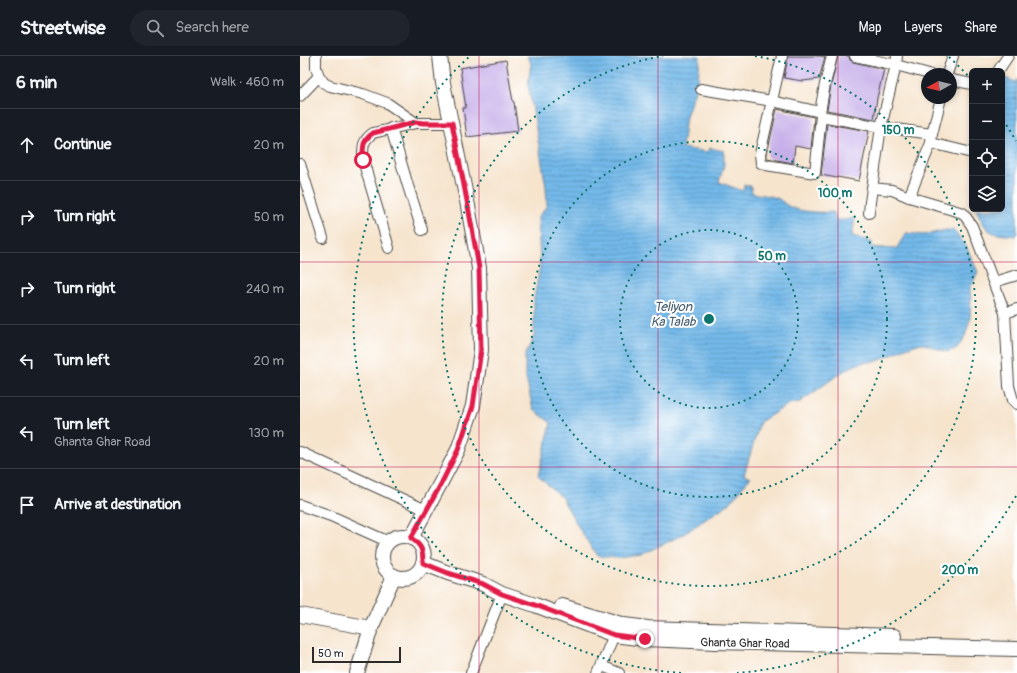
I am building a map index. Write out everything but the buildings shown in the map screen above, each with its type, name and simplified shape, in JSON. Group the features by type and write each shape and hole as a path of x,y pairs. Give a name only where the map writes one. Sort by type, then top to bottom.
{"street":[{"path":"316,56 316,68 324,83 330,86 363,94 387,104 416,122"},
{"path":"411,538 458,450 473,406 481,350 479,268 443,83 440,56"},
{"path":"782,56 760,154 761,163 815,173 820,114 832,56"},
{"path":"855,56 896,60 921,71"},
{"path":"949,68 953,56"},
{"path":"1000,68 1008,56"},
{"path":"869,213 881,127 896,60"},
{"path":"300,96 319,76"},
{"path":"957,81 969,83"},
{"path":"701,89 772,101 820,114 932,139 969,152"},
{"path":"909,197 932,139 940,104"},
{"path":"389,248 363,160 363,149 367,137 373,133 416,122 452,123"},
{"path":"391,128 422,230"},
{"path":"300,164 323,238"},
{"path":"872,188 892,190 909,197 963,213 972,226 1005,313 1009,386 1013,400 1017,404"},
{"path":"994,282 1017,275"},
{"path":"1005,313 1017,309"},
{"path":"300,452 426,510"},
{"path":"300,505 331,516 389,542"},
{"path":"403,536 411,538 419,544 423,552 423,563 419,571 412,576 403,578 394,576 387,571 383,564 382,556 384,548 395,538 403,536"},
{"name":"Ghanta Ghar Road","path":"423,563 483,584 502,594 614,635 645,639 715,642 1017,649"},
{"path":"357,673 371,628 394,576"},
{"name":"Ghanta Ghar Road","path":"483,584 504,586 586,614 624,625 648,628 1017,639"},
{"path":"471,673 502,594"},
{"path":"300,615 371,628"},
{"path":"614,635 600,669 619,673"}],"water":[{"name":"Teliyon Ka Talab","path":"527,56 700,56 698,82 686,116 682,148 708,152 710,148 724,151 724,165 719,182 743,191 744,185 751,186 752,193 777,198 794,209 812,212 834,212 836,220 855,218 852,236 872,242 872,247 896,249 906,233 924,235 946,230 954,230 966,246 978,272 970,289 970,320 965,336 957,348 947,352 921,343 878,361 860,363 845,370 800,402 789,404 760,422 744,475 750,478 730,503 682,535 641,555 618,558 597,556 562,498 538,476 551,423 533,409 525,374 525,355 534,337 534,298 540,267 538,217 547,206 546,187 528,84 531,63"},
{"path":"1005,78 1016,82 1017,79 1017,234 1015,236 994,233 986,228 978,212 1005,212"}],"route":[{"path":"363,160 364,143 367,137 373,133 416,122 452,123 479,268 481,350 473,406 458,450 411,538 419,544 423,552 423,563 483,584 502,594 614,635 645,639"}]}
